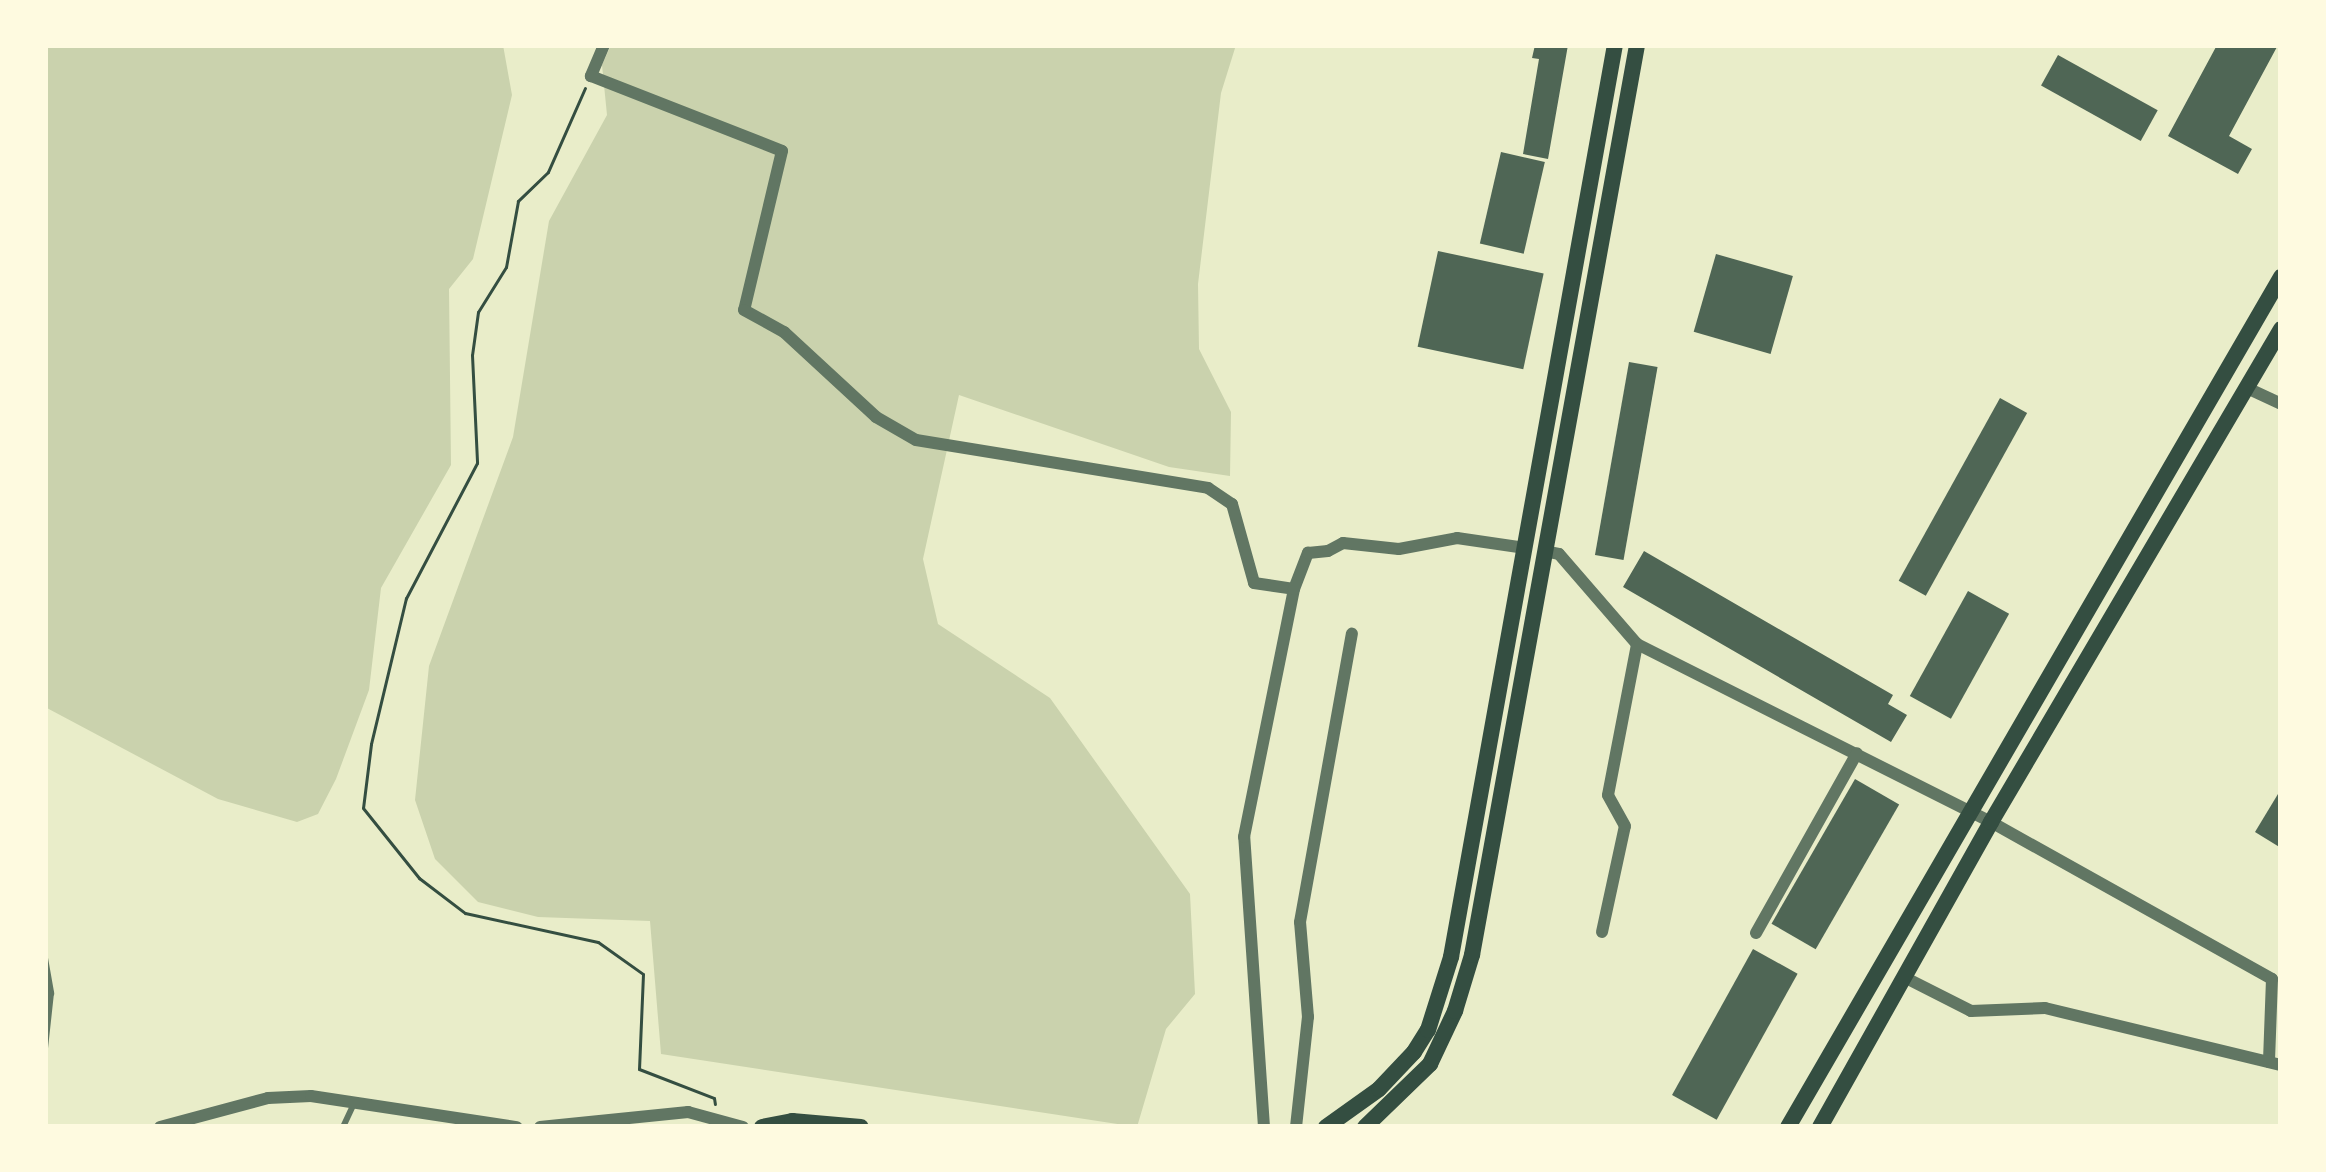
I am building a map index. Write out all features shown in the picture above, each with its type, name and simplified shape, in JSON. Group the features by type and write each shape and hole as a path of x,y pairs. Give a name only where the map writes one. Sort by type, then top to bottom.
{"main road":[{"path":"1365,1127 1430,1064 1456,1011 1486,886 1615,45"},
{"path":"1326,1127 1397,1071 1428,1030 1438,1000 1637,45"},
{"path":"1788,1127 2281,277"},
{"path":"1820,1127 1991,822 2281,329"},
{"path":"762,1127 792,1120 861,1127"}],"street":[{"path":"604,45 591,76 782,151 744,310 784,332 876,417 916,440 1208,488 1232,504 1254,583 1294,589"},
{"path":"2247,388 2281,404"},
{"path":"1264,1127 1244,837 1294,589 1308,553 1343,543 1399,548 1457,538 1559,554 1637,644 1991,822 2272,979 2275,1064 2045,1008 1971,1011 1904,977"},
{"path":"1296,1127 1308,1017 1300,922 1352,634"},
{"path":"1602,932 1625,826 1608,795 1637,644"},
{"path":"1756,933 1857,753"},
{"path":"160,1127 268,1098 354,1104 517,1127"},
{"path":"541,1127 688,1112 718,1116 743,1127"}],"lane":[{"path":"45,958 51,993 45,1048"},
{"path":"343,1127 354,1104"}],"path":[{"path":"591,76 548,172 518,201 506,267 478,312 472,355 477,463 406,598 371,744 363,808 419,878 465,914 598,942 643,974 639,1069 714,1098 718,1116"}],"green space":[{"path":"45,45 503,45 512,95 473,259 449,289 451,465 381,588 369,690 336,779 318,814 297,822 218,799 45,707"},
{"path":"611,45 1236,45 1221,93 1198,284 1199,349 1231,412 1230,476 1169,467 959,395 923,559 938,624 1050,698 1190,894 1195,994 1166,1029 1137,1127 661,1054 650,921 538,917 478,902 435,859 415,800 429,666 513,437 549,221 607,115 602,65"}],"building":[{"path":"1535,45 1568,45 1548,159 1523,154 1539,59 1532,58"},
{"path":"2217,45 2278,45 2229,136 2252,149 2238,174 2168,136"},
{"path":"2058,55 2158,110 2141,141 2041,86"},
{"path":"1501,152 1545,162 1524,254 1480,244"},
{"path":"1438,251 1544,273 1523,369 1418,347"},
{"path":"1716,254 1793,276 1771,354 1694,332"},
{"path":"1629,362 1658,367 1624,560 1595,555"},
{"path":"2000,398 2027,413 1926,596 1899,581"},
{"path":"1644,551 1893,695 1888,704 1907,715 1891,742 1623,587"},
{"path":"1968,591 2009,614 1951,719 1910,696"},
{"path":"1855,779 1899,804 1816,949 1772,924"},
{"path":"2281,789 2281,848 2255,832"},
{"path":"1753,949 1798,974 1717,1120 1672,1095"}],"waterway":[{"path":"308,1127 346,1127"}]}
